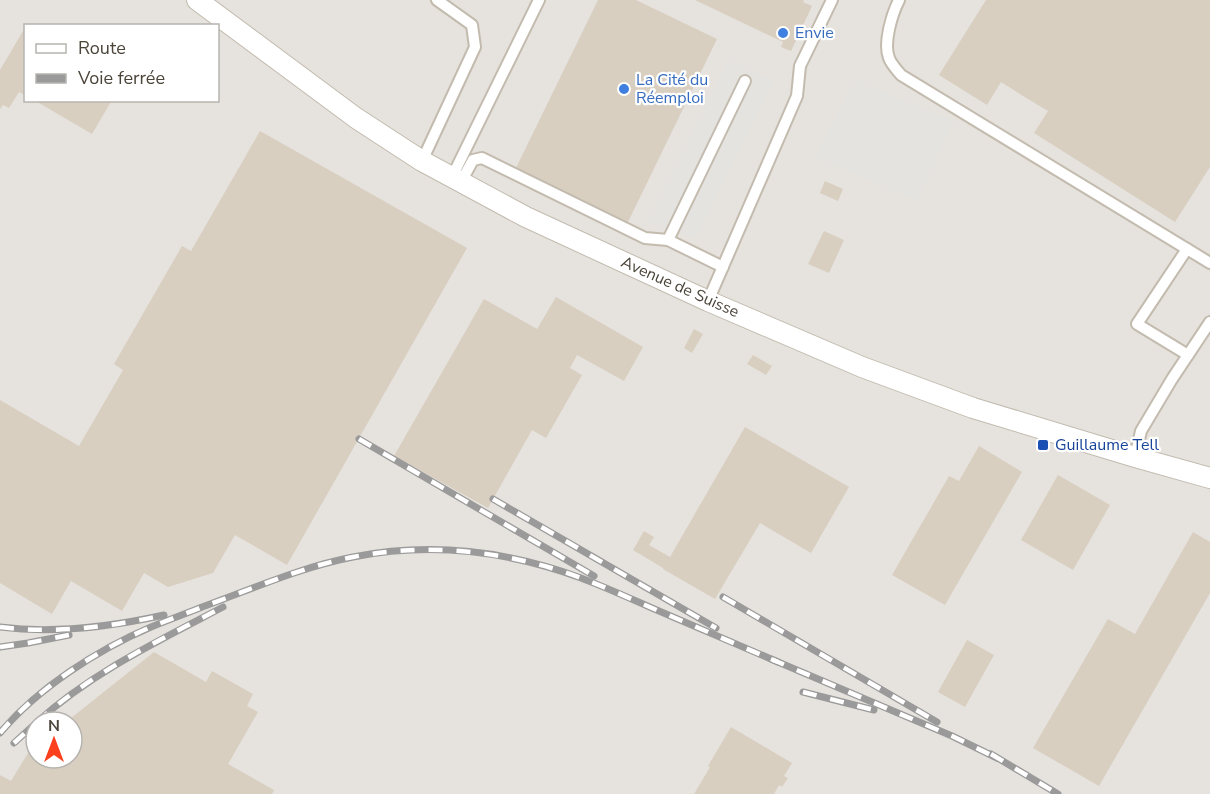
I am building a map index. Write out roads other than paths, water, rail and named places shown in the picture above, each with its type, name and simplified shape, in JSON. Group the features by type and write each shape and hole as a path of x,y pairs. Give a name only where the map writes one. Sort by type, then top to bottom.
{"street":[{"name":"Avenue de Suisse","path":"197,0 356,118 422,161 526,217 708,301 862,367 973,408 1210,478"}],"lane":[{"path":"422,161 475,47 472,25 437,0"},
{"path":"457,180 539,0"},
{"path":"708,301 797,96 800,66 832,0"},
{"path":"899,0 891,21 888,40 889,58 901,75 1210,263"},
{"path":"668,240 745,81"},
{"path":"457,180 473,160 482,158 645,238 668,240 723,267"},
{"path":"1187,249 1137,324 1188,356"},
{"path":"1135,457 1141,431 1210,322"}],"railway":[{"path":"359,439 594,576"},
{"path":"493,499 716,628"},
{"path":"0,733 15,716 50,686 90,659 131,636 296,572 334,561 382,552 440,550 525,561 599,585 778,662"},
{"path":"723,597 937,722"},
{"path":"51,710 102,673 223,607"},
{"path":"0,627 41,630 82,628 164,615"},
{"path":"0,647 69,635"},
{"path":"771,659 952,736 997,758"},
{"path":"803,692 874,710"},
{"path":"14,743 24,734"},
{"path":"991,754 1058,794"}],"place":[{"name":"Envie","path":"783,33"},
{"name":"La Cité du Réemploi","path":"624,89"},
{"name":"Guillaume Tell","path":"1043,445"}]}
